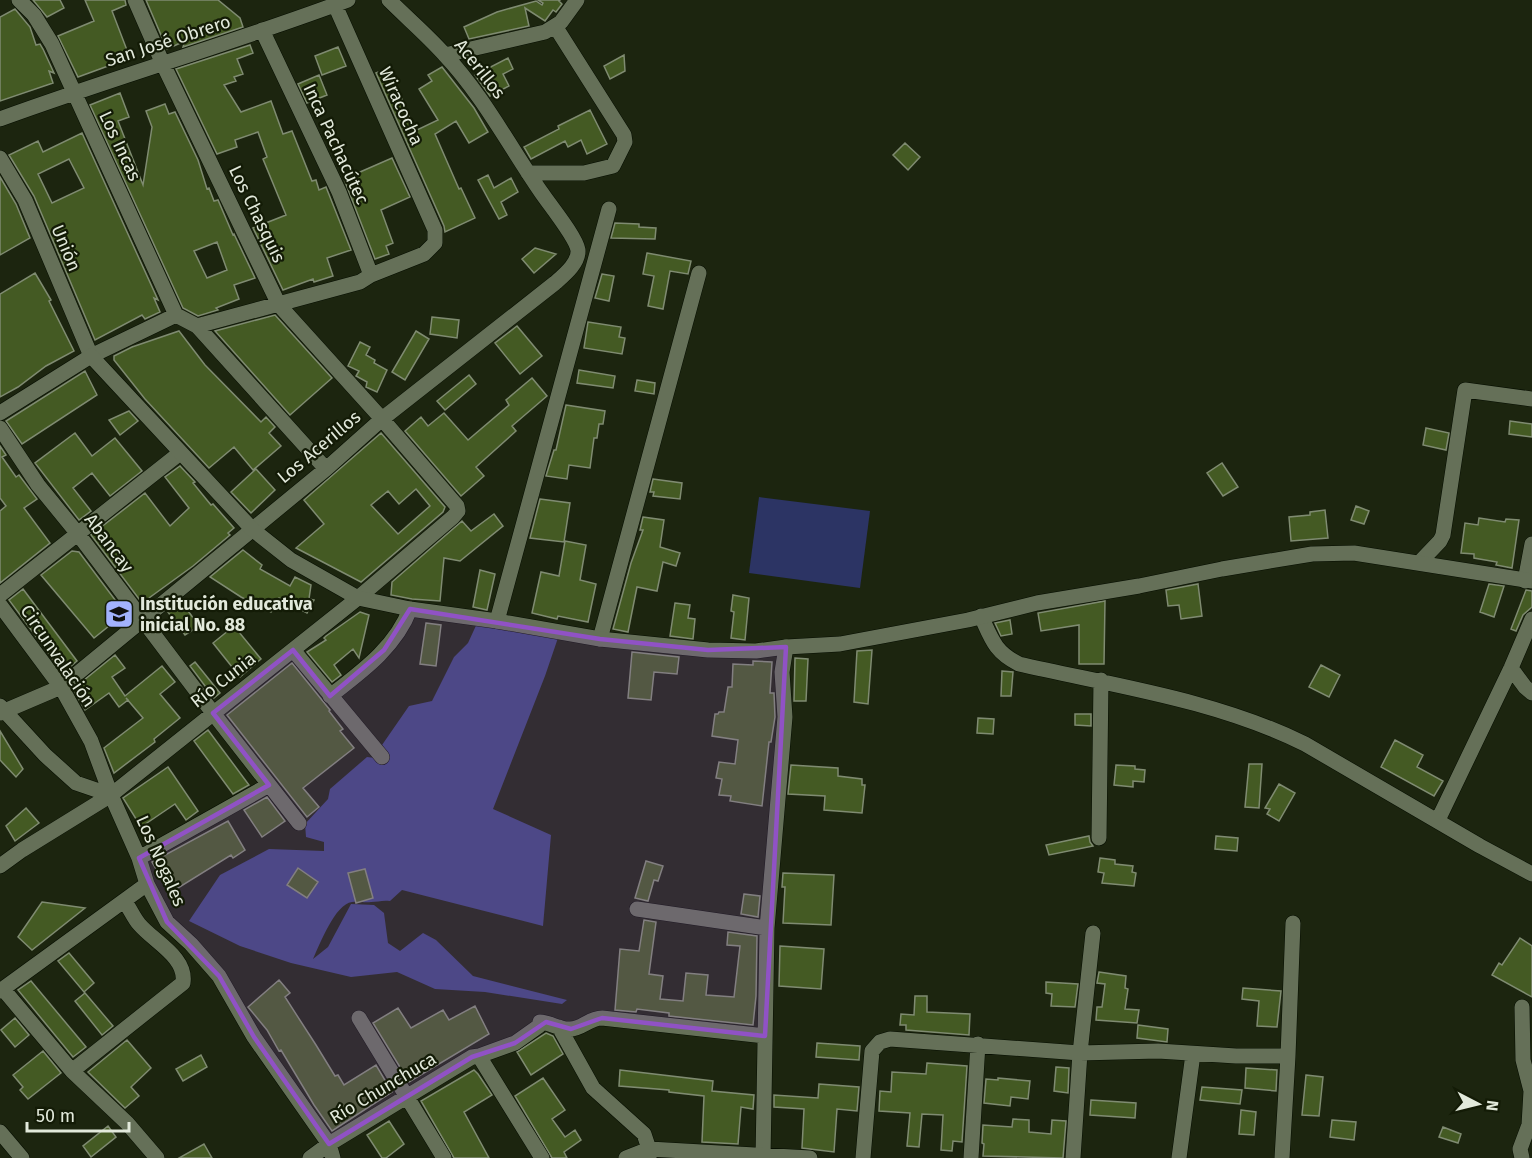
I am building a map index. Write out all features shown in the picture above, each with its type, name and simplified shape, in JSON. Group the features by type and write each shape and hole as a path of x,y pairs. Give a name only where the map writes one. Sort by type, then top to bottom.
{"street":[{"name":"Los Incas","path":"20,0 34,15 52,44 176,315"},
{"name":"Los Chasquis","path":"135,0 163,64 279,305 382,419"},
{"name":"Acerillos","path":"388,0 446,55 497,122 528,173"},
{"path":"446,55 545,32 561,22 577,0"},
{"name":"San José Obrero","path":"0,119 341,2"},
{"name":"Wiracocha","path":"341,2 436,236 435,243 424,254 371,275"},
{"path":"528,173 584,173 613,166 625,142 624,135 555,26"},
{"name":"Inca Pachacútec","path":"262,30 339,192 371,275"},
{"name":"Unión","path":"0,158 25,200 91,356 252,529 291,560 358,598 410,609 600,639 708,650 756,651 786,647 840,645 1037,603 1312,554 1354,553 1528,581"},
{"name":"Los Acerillos","path":"1,710 61,687 326,469 382,419 555,283 570,268 578,250 569,232 528,173"},
{"path":"497,621 609,209"},
{"path":"600,639 699,273"},
{"path":"197,326 360,282 371,275"},
{"path":"0,413 91,356 176,315 197,326 326,469"},
{"path":"1420,562 1440,542 1443,535 1465,390 1532,399"},
{"name":"Río Cunia","path":"0,866 111,795 358,598 453,517 458,511 457,506 382,419"},
{"name":"Abancay","path":"0,429 38,485 299,823"},
{"path":"0,595 180,453"},
{"path":"1528,581 1532,544"},
{"name":"Circunvalación","path":"0,605 61,687 91,741 111,795"},
{"path":"330,696 361,672 384,650 406,619 410,609"},
{"path":"981,616 994,645 1005,657 1019,664 1171,697 1276,729 1532,874"},
{"path":"1437,820 1511,668 1532,618"},
{"path":"763,1157 767,928 785,717 782,672 786,647"},
{"path":"293,650 382,757"},
{"path":"1511,668 1532,693"},
{"path":"1099,838 1101,680"},
{"path":"1,710 76,783 111,795"},
{"path":"139,858 269,785"},
{"name":"Los Nogales","path":"111,795 139,858 147,884 167,922 219,976 254,1037 331,1151"},
{"path":"147,884 2,990 72,1071 127,1123 157,1158"},
{"path":"72,1071 183,983 184,976 175,958 140,925 124,901"},
{"path":"638,909 767,928"},
{"path":"1282,1158 1293,923"},
{"path":"1073,1158 1080,1053 1094,933"},
{"path":"1522,1007 1523,1060 1531,1091 1529,1125 1520,1149 1522,1158"},
{"path":"359,1017 444,1158"},
{"path":"559,1027 576,1028 593,1019 602,1018 765,1036"},
{"name":"Río Chunchuca","path":"310,1158 331,1151 406,1096 472,1057 515,1042 539,1026 540,1022 559,1027"},
{"path":"559,1027 593,1088 644,1134 649,1154"},
{"path":"863,1158 872,1051 880,1042 890,1039 1080,1053 1158,1052 1288,1056"},
{"path":"971,1158 978,1044"},
{"path":"1179,1158 1193,1054"},
{"path":"479,1056 542,1158"},
{"path":"0,1132 22,1158"},
{"path":"626,1158 649,1154 810,1158"}],"highlighted area":[{"path":"410,609 600,639 708,650 786,647 765,1036 602,1018 571,1029 546,1022 515,1043 472,1057 329,1144 254,1037 219,976 167,922 139,858 269,785 213,713 293,650 330,696 384,650"}],"shaded area":[{"path":"759,497 870,511 860,588 749,573"},
{"path":"479,619 560,632 493,809 551,835 543,926 402,890 390,901 346,904 334,917 313,959 328,947 351,904 374,905 384,913 388,943 400,951 423,933 436,940 473,976 567,1000 562,1004 485,992 435,989 397,972 351,977 291,963 240,946 189,921 220,875 269,849 324,851 324,842 306,837 305,824 328,799 330,789 367,757 384,759 382,745 409,706 432,701 454,657 468,643"}],"building":[{"path":"33,0 60,0 64,8 47,17"},
{"path":"85,0 125,0 126,5 112,11 130,58 78,77 58,36 94,21"},
{"path":"146,0 218,0 240,18 243,27 183,47 185,41 167,49"},
{"path":"538,0 560,0 562,4 556,12 553,10 545,21 525,8 529,26 469,39 464,27 497,12 536,1 542,5 543,3"},
{"path":"15,9 30,27 36,45 40,44 43,49 54,73 49,71 53,83 0,101 0,17"},
{"path":"250,45 253,53 237,59 243,74 234,77 236,81 224,85 241,112 271,101 283,134 292,131 312,181 316,180 319,190 326,187 351,250 327,258 333,276 314,282 313,279 283,290 253,228 286,215 263,159 267,157 258,132 235,140 237,147 217,154 176,69"},
{"path":"338,47 346,66 322,75 315,56"},
{"path":"624,55 625,71 610,79 604,66"},
{"path":"508,58 513,69 503,74 509,86 490,96 475,75"},
{"path":"442,67 474,108 488,132 469,143 456,121 435,134 459,189 461,188 475,218 445,232 376,73 389,68 415,131 438,120 419,89 432,81 428,75"},
{"path":"319,75 327,95 307,103 298,84"},
{"path":"120,93 129,117 118,121 143,185 152,127 146,111 165,104 169,114 175,112 198,160 207,189 209,188 214,201 218,200 255,278 234,285 239,299 216,308 218,310 198,316 183,308 90,105","holes":["217,242 227,270 207,278 194,251"]},
{"path":"590,110 607,144 587,154 581,140 568,147 565,141 531,159 524,147"},
{"path":"82,133 158,300 154,298 160,312 145,319 142,315 95,340 34,196 9,155 38,141 43,152","holes":["69,159 84,188 52,203 38,174"]},
{"path":"905,143 920,157 908,170 893,155"},
{"path":"392,158 410,197 381,210 393,243 386,246 389,254 375,259 344,179"},
{"path":"488,175 494,188 511,178 518,192 501,202 507,215 499,219 478,180"},
{"path":"0,177 16,204 30,238 0,255"},
{"path":"615,223 639,224 639,227 656,228 655,239 611,238"},
{"path":"535,248 556,254 534,273 522,259"},
{"path":"647,253 691,261 688,274 670,271 663,309 648,306 654,276 643,274"},
{"path":"35,273 51,300 49,301 74,351 46,366 0,397 0,294"},
{"path":"602,274 614,276 609,301 595,298"},
{"path":"275,315 332,378 290,415 215,331"},
{"path":"432,317 459,320 457,338 430,334"},
{"path":"588,322 621,327 619,337 625,338 622,354 584,348"},
{"path":"517,326 542,356 520,374 495,343"},
{"path":"179,331 205,365 261,422 266,417 275,427 269,433 281,446 253,470 234,447 209,468 145,399 114,360 114,356 132,347"},
{"path":"416,331 429,339 405,380 392,372"},
{"path":"360,342 370,347 366,355 375,360 374,363 387,370 377,392 366,387 367,382 356,376 359,371 348,366"},
{"path":"579,370 615,376 613,388 577,383"},
{"path":"85,371 97,395 22,444 6,421"},
{"path":"469,375 476,384 445,410 437,401"},
{"path":"532,378 547,396 512,426 516,431 476,467 484,476 461,496 405,431 421,417 428,426 444,413 468,440 509,405 506,400"},
{"path":"637,380 655,383 654,394 635,391"},
{"path":"566,405 605,411 603,424 599,424 597,438 594,438 590,468 569,465 567,479 546,476 554,450 556,450"},
{"path":"129,411 138,421 120,435 109,420"},
{"path":"1510,421 1532,424 1532,437 1509,434"},
{"path":"1426,428 1449,433 1446,450 1423,445"},
{"path":"75,433 92,456 115,438 142,471 110,496 92,473 73,488 91,511 79,520 35,463"},
{"path":"381,433 445,507 443,512 361,582 296,548 324,524 304,500","holes":["416,489 430,506 398,534 371,505 388,491 399,504"]},
{"path":"0,446 6,455 2,457 16,477 19,475 37,499 24,508 50,543 0,583 0,511 6,506 0,498"},
{"path":"1222,463 1238,487 1223,496 1207,473"},
{"path":"180,466 211,505 213,504 234,528 228,533 230,535 193,566 142,603 91,535 145,493 170,526 189,508 165,477"},
{"path":"256,469 275,490 251,513 231,492"},
{"path":"653,479 682,483 680,499 653,496 654,492 650,492"},
{"path":"540,499 570,503 564,542 530,538"},
{"path":"1356,506 1369,511 1364,524 1351,520"},
{"path":"1325,510 1328,538 1291,541 1289,517 1310,515 1310,512"},
{"path":"494,514 503,526 460,561 444,558 440,601 391,595 392,582 462,521 471,531"},
{"path":"643,517 664,520 660,547 680,553 676,566 663,562 657,591 637,587 628,632 613,629 631,563 643,530 640,530"},
{"path":"1479,518 1505,522 1506,519 1519,520 1512,568 1496,565 1497,562 1474,558 1474,554 1461,553 1465,523 1478,525"},
{"path":"565,541 586,545 580,580 596,584 588,622 558,616 557,619 532,613 541,572 559,576"},
{"path":"243,550 262,565 260,569 290,586 295,577 311,585 309,599 314,600 307,613 279,598 271,612 241,597 210,577"},
{"path":"72,551 79,552 125,613 94,638 41,575"},
{"path":"480,570 495,574 487,610 473,607"},
{"path":"1198,584 1202,616 1181,619 1179,605 1168,606 1166,590"},
{"path":"1489,584 1504,586 1494,617 1480,612"},
{"path":"23,589 77,661 63,673 9,600"},
{"path":"1526,590 1532,591 1532,607 1523,615 1516,631 1511,629"},
{"path":"733,595 749,598 745,640 731,638"},
{"path":"181,601 199,626 185,635 168,612"},
{"path":"1105,601 1104,664 1079,664 1079,625 1041,631 1038,613"},
{"path":"675,603 690,605 688,618 695,619 693,639 670,636"},
{"path":"360,612 369,615 359,658 353,649 334,665 341,675 332,682 307,652 326,640 324,638 326,636"},
{"path":"1010,620 1012,634 1001,636 995,623"},
{"path":"426,623 441,625 436,666 420,664"},
{"path":"234,626 261,659 240,677 213,643"},
{"path":"872,650 868,704 854,702 857,651"},
{"path":"632,652 679,657 677,674 654,672 651,700 628,698"},
{"path":"115,655 125,668 112,677 125,696 162,666 175,682 160,694 180,718 154,739 155,742 114,773 104,748 143,718 128,700 119,707 109,693 85,710 73,689"},
{"path":"795,658 808,659 806,701 794,701"},
{"path":"753,661 772,662 770,693 774,693 775,717 771,742 769,742 762,806 730,801 731,796 719,795 722,779 716,778 719,762 735,764 738,740 712,736 715,714 724,712 728,687 732,687 733,664 753,665"},
{"path":"195,662 220,693 214,698 190,666"},
{"path":"292,663 330,710 343,729 340,731 354,748 303,788 319,807 307,817 227,715"},
{"path":"1321,665 1340,675 1329,697 1309,687"},
{"path":"1002,671 1013,672 1011,696 1001,696"},
{"path":"1075,714 1091,714 1091,726 1075,725"},
{"path":"978,718 994,719 993,734 977,733"},
{"path":"208,730 249,785 233,794 194,741"},
{"path":"0,731 23,769 16,777 0,760"},
{"path":"1395,740 1423,755 1417,767 1443,781 1434,796 1381,767"},
{"path":"1249,764 1262,764 1259,808 1245,807"},
{"path":"791,765 838,768 838,776 862,779 862,785 865,785 862,813 824,810 825,796 788,794"},
{"path":"1116,765 1135,766 1135,769 1145,770 1144,782 1133,781 1133,787 1114,785"},
{"path":"168,767 198,811 186,820 175,804 141,827 123,798"},
{"path":"1279,784 1295,793 1279,821 1267,814 1270,809 1265,808"},
{"path":"267,797 285,821 262,837 244,810"},
{"path":"26,808 39,823 15,841 6,826"},
{"path":"228,821 245,850 233,858 231,855 170,893 152,862"},
{"path":"1089,836 1093,846 1049,855 1046,845"},
{"path":"1216,836 1238,838 1237,851 1215,849"},
{"path":"1100,858 1115,860 1115,864 1133,866 1132,872 1136,873 1134,886 1102,883 1104,873 1098,872"},
{"path":"646,861 663,866 658,881 654,880 648,901 635,898"},
{"path":"298,868 318,882 307,898 287,885"},
{"path":"365,869 373,898 356,903 348,873"},
{"path":"783,873 834,875 831,925 783,923 785,887 782,887"},
{"path":"744,894 760,896 758,917 741,914"},
{"path":"42,902 85,908 32,950 18,937"},
{"path":"644,920 656,922 649,974 663,976 660,999 683,1001 686,973 708,975 706,995 734,997 740,946 727,945 728,932 757,936 753,1025 669,1016 669,1013 637,1009 636,1012 615,1010 620,949 639,951"},
{"path":"1520,938 1532,946 1532,997 1492,975 1499,963 1502,965"},
{"path":"780,946 824,949 821,989 779,986"},
{"path":"69,953 94,983 84,992 58,961"},
{"path":"1099,972 1126,976 1125,988 1128,989 1125,1009 1139,1010 1137,1023 1096,1020 1097,1007 1102,1007 1105,984 1097,983"},
{"path":"279,980 290,993 285,997 335,1076 338,1075 344,1085 376,1065 392,1092 332,1131 281,1050 279,1051 267,1030 248,1007"},
{"path":"31,981 86,1047 73,1057 18,990"},
{"path":"1046,982 1078,984 1075,1007 1051,1006 1052,994 1046,993"},
{"path":"1243,988 1281,991 1277,1027 1257,1026 1259,1001 1242,999"},
{"path":"85,993 113,1026 102,1035 75,1001"},
{"path":"915,996 927,996 927,1012 970,1014 969,1035 906,1030 906,1025 900,1025 901,1014 914,1015"},
{"path":"475,1006 489,1034 409,1082 373,1023 398,1008 411,1028 443,1010 449,1020"},
{"path":"15,1018 29,1035 15,1047 1,1030"},
{"path":"1138,1025 1168,1029 1167,1042 1137,1038"},
{"path":"546,1033 553,1036 563,1054 531,1075 517,1052"},
{"path":"127,1040 151,1068 131,1087 139,1096 125,1108 88,1072"},
{"path":"817,1043 860,1046 859,1060 816,1057"},
{"path":"43,1051 61,1073 28,1099 20,1090 23,1087 13,1075"},
{"path":"201,1055 207,1067 183,1081 176,1069"},
{"path":"927,1063 967,1066 962,1142 953,1141 952,1151 941,1150 943,1115 922,1114 919,1147 907,1146 910,1113 879,1111 880,1091 891,1092 892,1072 926,1074"},
{"path":"1056,1067 1069,1068 1068,1093 1054,1091"},
{"path":"1246,1068 1277,1070 1276,1091 1245,1088"},
{"path":"474,1070 492,1095 464,1112 489,1158 454,1158 421,1101"},
{"path":"620,1070 713,1081 712,1091 754,1095 753,1109 741,1107 738,1144 702,1142 704,1096 669,1092 669,1090 619,1086"},
{"path":"1306,1075 1323,1077 1319,1116 1302,1115"},
{"path":"543,1078 565,1110 552,1119 565,1137 575,1130 581,1140 564,1152 567,1158 552,1158 515,1096"},
{"path":"998,1078 1030,1081 1028,1099 1011,1097 1010,1106 984,1103 986,1079 998,1080"},
{"path":"819,1084 859,1087 857,1111 837,1109 834,1152 802,1148 804,1109 774,1107 774,1095 818,1098"},
{"path":"1202,1087 1242,1090 1240,1104 1200,1100"},
{"path":"1091,1100 1136,1103 1135,1118 1090,1115"},
{"path":"1241,1110 1256,1112 1254,1135 1239,1134"},
{"path":"1013,1119 1029,1120 1029,1132 1051,1134 1052,1120 1066,1121 1063,1158 983,1156 983,1125 1012,1127"},
{"path":"1332,1120 1356,1122 1354,1140 1330,1137"},
{"path":"389,1121 404,1144 386,1158 382,1158 367,1135"},
{"path":"108,1126 116,1137 91,1157 83,1146"},
{"path":"1443,1127 1461,1134 1458,1143 1439,1137"},
{"path":"204,1144 212,1158 179,1158"}],"place":[{"name":"Institución educativa inicial No. 88","path":"119,614"}]}
